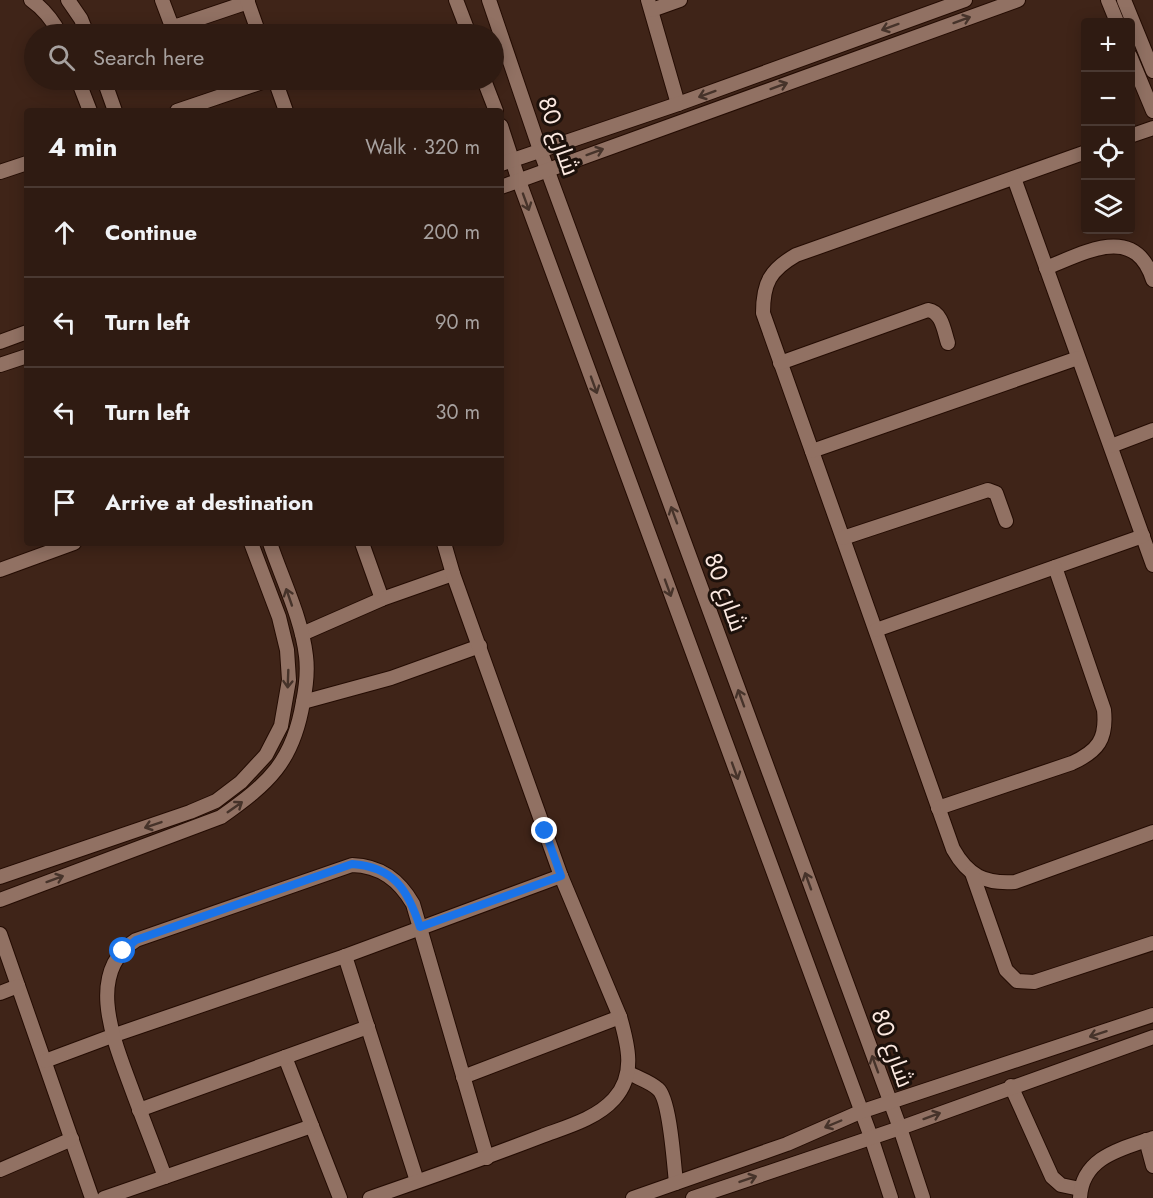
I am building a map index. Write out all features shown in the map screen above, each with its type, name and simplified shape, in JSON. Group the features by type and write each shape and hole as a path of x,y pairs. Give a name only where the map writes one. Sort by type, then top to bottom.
{"street":[{"path":"31,0 40,6 54,24"},
{"path":"68,0 83,24"},
{"path":"162,0 171,24"},
{"path":"456,0 465,24"},
{"name":"شارع 80","path":"489,0 497,24"},
{"path":"678,104 650,5 680,0"},
{"path":"507,162 678,104 964,0"},
{"path":"504,186 1018,0"},
{"path":"1108,0 1115,18"},
{"path":"1124,0 1153,71"},
{"path":"183,24 247,1 255,24"},
{"name":"شارع 80","path":"504,44 547,170 900,1128 923,1198"},
{"path":"1135,66 1153,111"},
{"path":"82,90 89,108"},
{"path":"108,90 114,108"},
{"path":"186,108 239,90"},
{"path":"279,90 285,108"},
{"path":"488,90 495,108"},
{"path":"1135,135 1153,128"},
{"path":"504,144 507,162 519,181 871,1137 891,1198"},
{"path":"1081,154 796,255 780,264 769,278 763,295 764,313 938,808 953,849 961,862 972,873 985,880 1000,883 1015,882 1153,832"},
{"path":"0,172 24,164"},
{"path":"1014,178 1153,565"},
{"path":"1046,268 1104,246 1116,246 1128,249 1139,256 1147,265 1153,280"},
{"path":"780,363 928,310 939,315 948,343"},
{"path":"0,342 24,333"},
{"path":"0,365 24,357"},
{"path":"812,451 1078,358"},
{"path":"1111,446 1153,430"},
{"path":"843,538 988,490 996,493 1006,521"},
{"path":"876,630 1143,536"},
{"path":"0,570 66,546"},
{"path":"0,877 216,801 241,782 266,755 281,726 289,670 279,617 252,546"},
{"path":"0,900 221,817 254,792 285,759 296,733 303,702 307,681 307,657 302,634 271,546"},
{"path":"363,546 382,599"},
{"path":"370,1198 487,1158 589,1117 614,1100 629,1073 627,1039 620,1017 561,876 445,546"},
{"path":"938,808 1072,763 1095,749 1103,737 1106,724 1104,710 1055,567"},
{"path":"302,634 382,599 453,574"},
{"path":"303,702 390,678 480,646"},
{"path":"165,1177 112,1036 107,1000 112,970 117,960 136,940 352,864 367,865 391,876 406,892 413,904 487,1158"},
{"path":"972,873 1005,970 1017,981 1034,982 1153,943"},
{"path":"45,1061 345,956 561,876"},
{"path":"0,934 92,1198"},
{"path":"345,956 417,1181"},
{"path":"0,993 18,986"},
{"path":"633,1198 787,1144 860,1112 1153,1016"},
{"path":"463,1077 620,1017"},
{"path":"139,1110 368,1027"},
{"path":"693,1198 900,1128 1011,1086 1153,1037"},
{"path":"285,1057 340,1198"},
{"path":"629,1073 659,1089 664,1098 668,1111 676,1183"},
{"path":"1011,1086 1052,1177 1061,1185 1080,1193 1086,1174 1096,1162 1110,1153 1150,1139 1153,1166"},
{"path":"104,1198 312,1126"},
{"path":"0,1170 72,1139"}],"route":[{"path":"123,951 136,940 352,864 367,865 391,876 406,892 413,904 420,927 561,876 545,831"}]}
